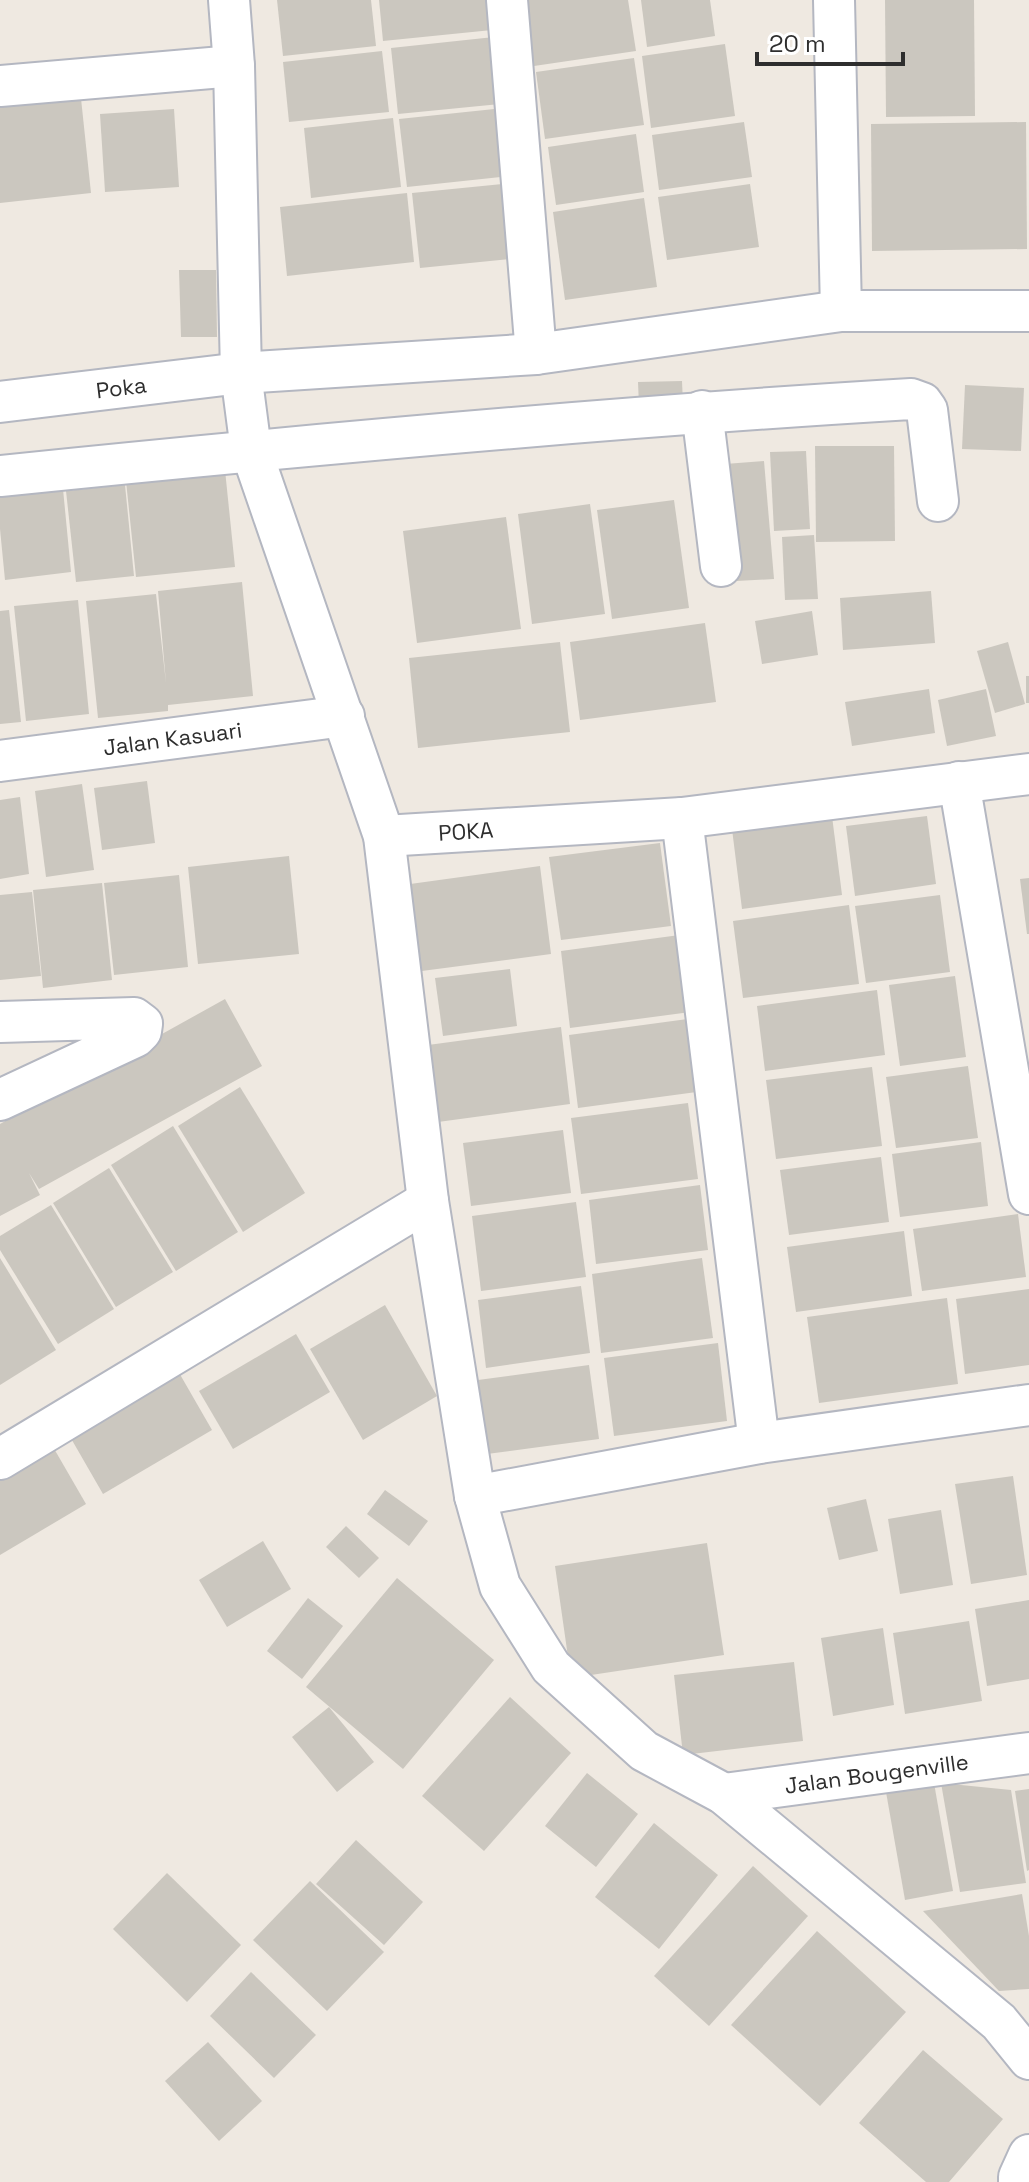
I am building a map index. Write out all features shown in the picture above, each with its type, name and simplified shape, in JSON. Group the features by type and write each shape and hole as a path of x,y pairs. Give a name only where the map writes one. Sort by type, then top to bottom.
{"street":[{"path":"229,0 234,66 241,373 251,450 384,836 428,1201 475,1496 500,1586 551,1667 644,1751 724,1794 1014,2021 1029,2059"},
{"path":"507,0 536,354"},
{"path":"834,0 841,311"},
{"path":"0,86 234,66"},
{"name":"Poka","path":"0,402 241,373 536,354 841,311 1029,311"},
{"path":"0,476 251,450 702,411 911,399 922,403 927,410 938,501"},
{"path":"702,411 721,566"},
{"name":"Jalan Kasuari","path":"0,761 344,716"},
{"name":"POKA","path":"384,836 682,818 1029,774"},
{"path":"959,782 1029,1194"},
{"path":"682,818 759,1443"},
{"path":"0,1022 134,1018 142,1024 141,1031 135,1037 0,1100"},
{"path":"0,1459 428,1201"},
{"path":"475,1496 759,1443 1029,1405"},
{"name":"Jalan Bougenville","path":"724,1794 1029,1753"},
{"path":"1019,2182 1029,2155"}],"building":[{"path":"277,0 371,0 376,46 283,56"},
{"path":"379,0 489,0 492,30 383,41"},
{"path":"525,0 628,0 636,51 534,66"},
{"path":"641,0 710,0 715,36 647,47"},
{"path":"885,0 974,0 975,116 886,117"},
{"path":"494,37 500,104 398,114 391,48"},
{"path":"725,44 735,116 651,128 642,56"},
{"path":"382,51 389,112 289,122 283,62"},
{"path":"634,58 644,125 545,139 536,72"},
{"path":"80,89 91,193 0,203 0,98"},
{"path":"504,108 511,176 407,187 399,119"},
{"path":"174,109 179,187 105,192 100,114"},
{"path":"393,118 401,187 311,198 304,128"},
{"path":"744,122 752,177 659,190 652,135"},
{"path":"1026,122 1027,249 872,251 871,124"},
{"path":"636,134 644,192 556,205 548,147"},
{"path":"513,183 521,258 420,268 412,193"},
{"path":"750,184 759,247 667,260 658,197"},
{"path":"407,193 414,262 287,276 280,207"},
{"path":"644,198 657,287 565,300 553,212"},
{"path":"179,270 216,270 217,337 181,337"},
{"path":"682,381 683,404 639,406 638,382"},
{"path":"965,385 1024,388 1021,451 962,449"},
{"path":"815,446 894,446 895,541 816,542"},
{"path":"806,451 810,529 774,531 770,452"},
{"path":"764,461 774,579 736,581 725,464"},
{"path":"225,470 235,567 136,577 126,481"},
{"path":"125,485 134,576 76,582 66,491"},
{"path":"63,489 71,572 5,580 0,495"},
{"path":"674,500 689,608 612,619 597,510"},
{"path":"590,504 605,614 532,624 518,514"},
{"path":"506,517 521,629 417,643 403,531"},
{"path":"814,535 818,599 785,600 782,537"},
{"path":"242,582 253,696 168,705 168,711 98,718 86,601 156,594 166,683 158,591"},
{"path":"931,591 935,643 843,650 840,598"},
{"path":"78,600 89,714 26,721 14,606"},
{"path":"9,610 21,722 0,724 0,611"},
{"path":"812,611 818,655 762,664 755,621"},
{"path":"705,623 716,702 580,720 570,642"},
{"path":"560,642 570,732 418,748 409,658"},
{"path":"1008,642 1025,704 995,713 977,651"},
{"path":"1026,676 1029,676 1029,703 1026,703"},
{"path":"929,689 935,733 852,746 845,702"},
{"path":"986,689 996,736 947,746 938,700"},
{"path":"147,781 155,843 102,850 94,788"},
{"path":"82,784 94,870 46,877 35,791"},
{"path":"20,797 29,874 0,879 0,800"},
{"path":"832,816 842,895 742,909 732,829"},
{"path":"927,816 936,884 855,896 846,826"},
{"path":"660,843 671,926 561,940 549,857"},
{"path":"289,856 299,954 198,964 188,867"},
{"path":"540,866 551,954 414,972 403,885"},
{"path":"179,875 188,967 114,975 104,883"},
{"path":"1029,878 1029,934 1027,934 1020,879"},
{"path":"102,883 112,980 43,988 33,890"},
{"path":"32,892 41,976 0,980 0,895"},
{"path":"940,895 950,972 866,983 855,906"},
{"path":"849,905 859,984 743,998 733,921"},
{"path":"687,934 698,1011 570,1028 561,951"},
{"path":"510,969 517,1026 443,1036 435,978"},
{"path":"955,976 966,1057 900,1066 889,985"},
{"path":"877,990 885,1055 765,1071 757,1006"},
{"path":"225,999 262,1066 39,1189 29,1173 40,1195 0,1216 0,1124"},
{"path":"695,1018 704,1091 578,1108 569,1035"},
{"path":"561,1027 570,1104 438,1122 428,1045"},
{"path":"968,1066 978,1138 896,1148 886,1077"},
{"path":"872,1067 882,1146 776,1159 766,1080"},
{"path":"240,1087 305,1193 243,1232 178,1126"},
{"path":"688,1103 698,1179 581,1194 571,1118"},
{"path":"173,1126 238,1232 176,1271 111,1165"},
{"path":"563,1130 571,1193 471,1206 463,1143"},
{"path":"981,1142 988,1206 900,1217 892,1154"},
{"path":"881,1157 889,1222 789,1235 780,1170"},
{"path":"109,1168 173,1272 116,1307 53,1203"},
{"path":"700,1185 708,1250 596,1264 589,1200"},
{"path":"576,1202 586,1277 481,1291 472,1216"},
{"path":"51,1205 114,1309 58,1344 0,1250 0,1236"},
{"path":"1018,1214 1026,1277 922,1291 913,1229"},
{"path":"904,1231 912,1296 796,1312 787,1247"},
{"path":"0,1258 56,1350 0,1385"},
{"path":"702,1258 713,1338 601,1353 592,1274"},
{"path":"581,1286 590,1353 486,1368 478,1300"},
{"path":"1029,1289 1029,1365 965,1374 956,1299"},
{"path":"947,1298 958,1384 819,1403 807,1317"},
{"path":"385,1305 437,1396 363,1440 310,1349"},
{"path":"296,1334 330,1392 233,1449 199,1391"},
{"path":"718,1343 727,1421 614,1436 604,1358"},
{"path":"174,1364 212,1430 103,1494 65,1428"},
{"path":"589,1365 599,1439 487,1454 478,1380"},
{"path":"49,1440 86,1504 0,1555 0,1469"},
{"path":"1013,1476 1027,1575 971,1584 955,1484"},
{"path":"385,1490 428,1521 409,1546 367,1514"},
{"path":"866,1499 878,1551 839,1560 827,1508"},
{"path":"941,1510 953,1585 900,1594 888,1519"},
{"path":"346,1526 379,1558 359,1578 326,1547"},
{"path":"263,1541 291,1589 227,1627 199,1580"},
{"path":"707,1543 724,1655 571,1678 555,1566"},
{"path":"397,1578 494,1660 403,1769 306,1687"},
{"path":"308,1598 343,1626 302,1679 267,1651"},
{"path":"1029,1600 1029,1679 987,1686 975,1609"},
{"path":"969,1621 982,1701 905,1714 893,1633"},
{"path":"883,1628 894,1705 833,1716 821,1638"},
{"path":"794,1662 803,1741 683,1755 674,1675"},
{"path":"510,1697 571,1753 484,1851 422,1796"},
{"path":"329,1707 374,1762 337,1792 292,1737"},
{"path":"587,1773 638,1814 596,1867 545,1826"},
{"path":"934,1783 953,1891 905,1900 886,1792"},
{"path":"941,1783 1011,1790 1026,1883 960,1892"},
{"path":"1029,1789 1029,1870 1027,1871 1015,1791"},
{"path":"654,1823 718,1875 659,1949 595,1897"},
{"path":"356,1840 423,1902 384,1945 316,1884"},
{"path":"753,1866 808,1916 709,2026 654,1976"},
{"path":"167,1873 241,1945 187,2002 113,1929"},
{"path":"310,1881 384,1952 327,2011 253,1940"},
{"path":"1022,1894 1029,1936 1029,1989 999,1991 923,1911"},
{"path":"817,1931 906,2012 820,2106 731,2025"},
{"path":"251,1972 316,2035 274,2078 210,2016"},
{"path":"208,2042 262,2101 219,2141 165,2081"},
{"path":"923,2050 1003,2119 949,2182 926,2182 859,2123"}]}
